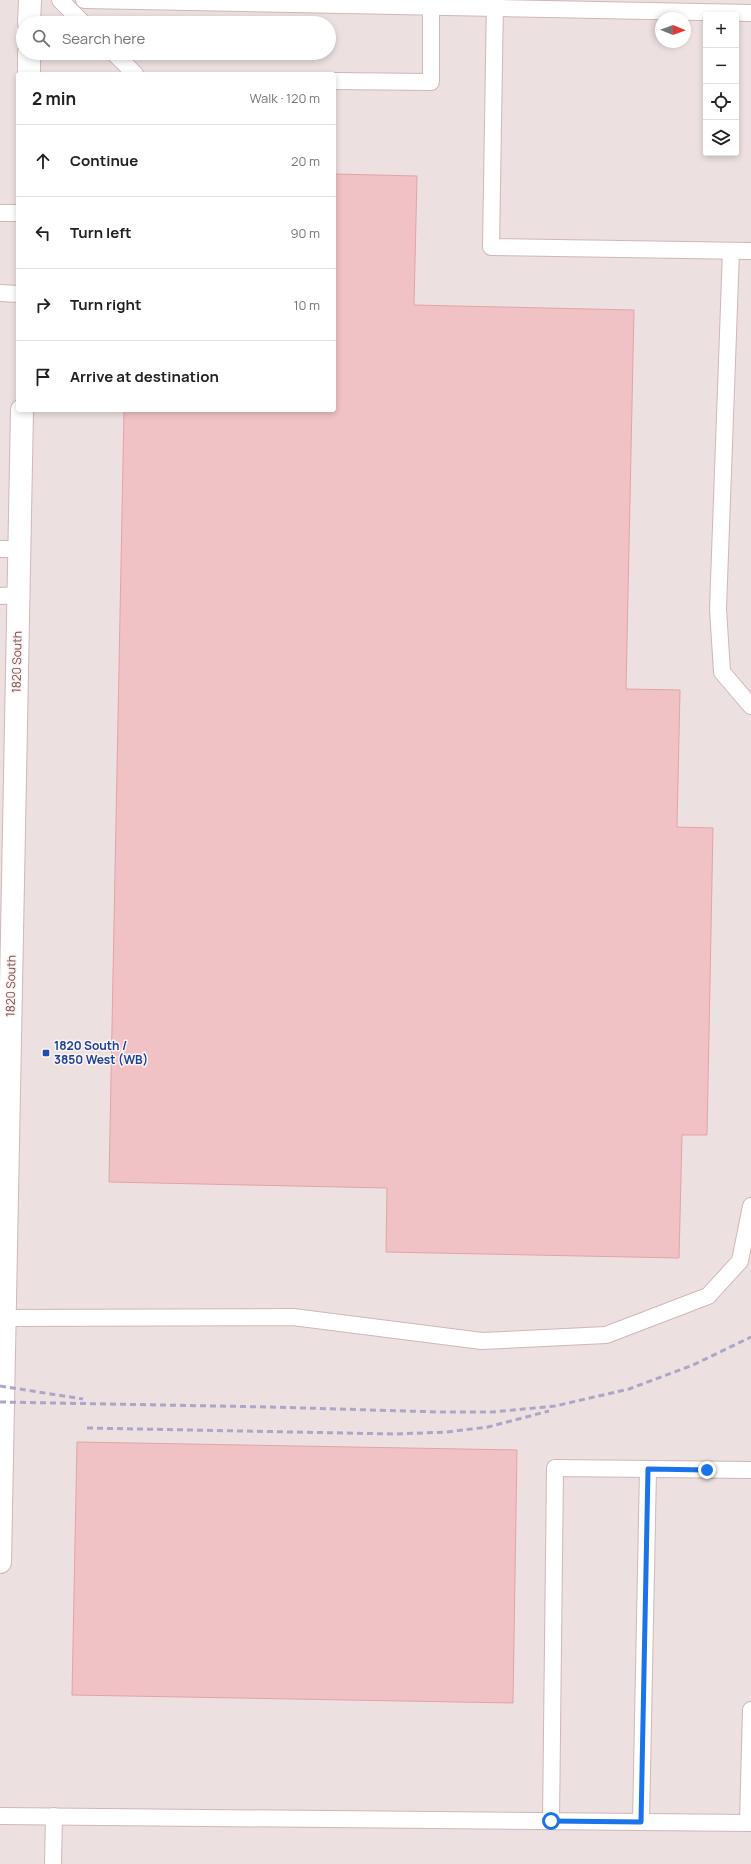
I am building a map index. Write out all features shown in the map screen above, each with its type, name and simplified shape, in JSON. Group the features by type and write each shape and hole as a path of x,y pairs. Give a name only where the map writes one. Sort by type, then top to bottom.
{"street":[{"path":"30,0 30,16"},
{"path":"29,60 29,72"},
{"name":"1820 South","path":"0,1562 5,1318 4,1132 9,596 10,549 22,412"}],"lane":[{"path":"60,0 76,16"},
{"path":"84,0 431,6 495,3 751,13"},
{"path":"495,3 491,247 751,251"},
{"path":"336,81 431,82 431,6"},
{"path":"121,60 133,72"},
{"path":"0,213 16,213"},
{"path":"731,251 718,609 722,672 751,706"},
{"path":"0,293 16,294"},
{"path":"5,1318 293,1317 482,1341 606,1335 708,1296 740,1261 751,1206"},
{"path":"551,1821 555,1468 751,1470"},
{"path":"641,1822 648,1469"},
{"path":"0,1816 750,1823 751,1710"},
{"path":"53,1864 54,1816"}],"shaded area":[{"path":"0,0 751,0 751,1864 0,1864"}],"building":[{"path":"336,174 417,176 414,305 634,310 626,689 680,690 677,827 713,828 707,1135 682,1135 679,1258 386,1252 387,1188 109,1182 124,412 336,412"},
{"path":"77,1442 517,1450 513,1703 72,1695"}],"railway":[{"path":"0,1402 493,1412 555,1406 629,1389 693,1365 751,1337"},
{"path":"0,1386 83,1399"},
{"path":"87,1428 395,1434 447,1432 488,1427 549,1411"}],"place":[{"name":"1820 South / 3850 West (WB)","path":"46,1053"}],"route":[{"path":"551,1821 641,1822 648,1469 707,1470"}]}
